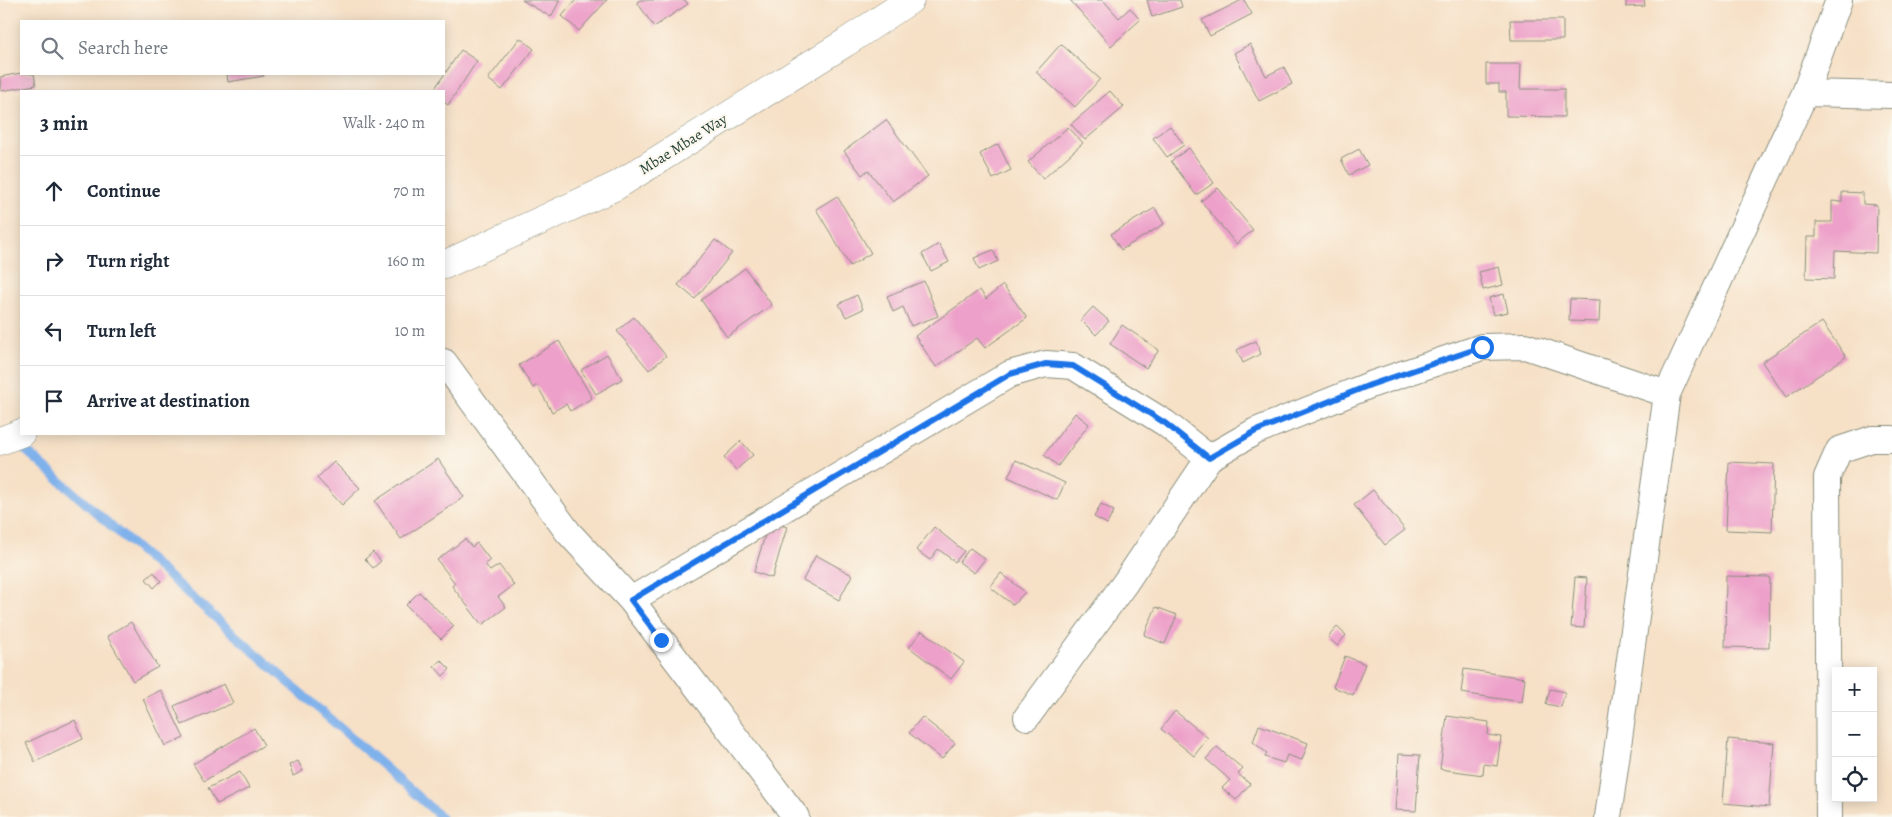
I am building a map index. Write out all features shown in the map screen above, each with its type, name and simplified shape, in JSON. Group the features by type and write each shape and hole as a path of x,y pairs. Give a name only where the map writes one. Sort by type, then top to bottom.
{"street":[{"name":"Mbae Mbae Way","path":"445,265 616,186 845,43 910,0"},
{"path":"1608,817 1668,394 1805,93 1840,0"},
{"path":"1805,93 1892,95"},
{"path":"1027,717 1125,583 1209,458 1256,431 1370,385 1482,347 1525,346 1668,394"},
{"path":"445,363 568,532 631,600 796,817"},
{"path":"631,600 1010,374 1046,364 1073,366 1165,423 1209,458"},
{"path":"0,441 20,433"},
{"path":"1829,817 1827,477 1839,450 1872,439 1892,439"}],"building":[{"path":"522,0 560,0 551,17"},
{"path":"576,0 607,0 579,31 562,16"},
{"path":"640,0 685,0 688,4 654,27 637,2"},
{"path":"1070,0 1103,0 1119,18 1130,8 1140,20 1111,46"},
{"path":"1147,0 1180,0 1182,7 1152,17"},
{"path":"1244,0 1252,14 1210,36 1202,20"},
{"path":"1626,0 1644,0 1645,6 1626,7"},
{"path":"1510,20 1563,20 1563,40 1511,40"},
{"path":"520,38 534,49 502,90 488,79"},
{"path":"1061,44 1100,79 1075,107 1036,72"},
{"path":"1250,44 1266,76 1284,67 1292,84 1259,101 1234,53"},
{"path":"461,50 477,61 448,105 445,103 445,90 434,90"},
{"path":"1486,64 1521,64 1520,89 1564,89 1564,117 1506,116 1506,92 1499,92 1499,84 1486,84"},
{"path":"20,73 20,75 34,75 36,85 1,91 0,77"},
{"path":"227,75 264,76 228,82"},
{"path":"1110,91 1124,107 1085,140 1071,124"},
{"path":"886,120 928,176 893,202 868,170 862,175 844,151"},
{"path":"1170,126 1184,145 1167,157 1153,138"},
{"path":"1068,127 1083,143 1043,179 1028,162"},
{"path":"998,144 1011,170 993,179 980,154"},
{"path":"1189,148 1214,183 1196,195 1171,161"},
{"path":"1359,149 1368,165 1349,175 1341,159"},
{"path":"1218,188 1253,230 1236,244 1201,201"},
{"path":"1842,192 1863,193 1863,204 1877,205 1876,253 1835,251 1834,279 1806,278 1807,237 1816,237 1816,222 1832,222 1832,201 1842,202"},
{"path":"837,196 871,253 850,266 816,209"},
{"path":"1155,208 1164,224 1121,250 1111,234"},
{"path":"715,240 732,253 695,299 678,285"},
{"path":"939,244 949,262 931,271 922,254"},
{"path":"993,250 998,261 979,270 974,258"},
{"path":"1499,267 1503,285 1483,290 1479,272"},
{"path":"745,268 772,305 727,337 701,300"},
{"path":"924,281 938,316 911,326 903,307 893,312 887,296"},
{"path":"1003,285 1027,318 985,348 977,338 936,367 915,336 980,290 986,299"},
{"path":"1504,294 1508,312 1493,315 1489,298"},
{"path":"857,295 863,309 846,317 839,304"},
{"path":"1570,299 1600,300 1599,322 1569,321"},
{"path":"1093,307 1109,321 1096,335 1081,320"},
{"path":"634,317 666,356 649,370 617,331"},
{"path":"1822,322 1846,357 1786,397 1762,362"},
{"path":"1122,325 1159,350 1146,368 1110,344"},
{"path":"559,341 592,398 570,411 566,404 552,412 537,385 533,388 519,365"},
{"path":"1256,341 1261,354 1243,363 1237,350"},
{"path":"607,354 622,379 596,394 581,370"},
{"path":"1075,413 1089,424 1058,466 1044,455"},
{"path":"741,441 753,455 736,470 724,457"},
{"path":"438,459 464,497 401,539 375,501"},
{"path":"1016,460 1065,483 1057,500 1008,477"},
{"path":"334,462 360,488 342,505 317,478"},
{"path":"1729,462 1774,464 1772,532 1726,530"},
{"path":"1373,490 1405,530 1385,545 1354,505"},
{"path":"1101,504 1114,511 1107,524 1094,517"},
{"path":"769,522 787,527 772,578 754,572"},
{"path":"934,527 964,551 955,562 938,549 930,560 916,550"},
{"path":"465,539 472,547 477,543 490,560 485,564 490,571 499,565 514,585 498,597 506,607 482,625 452,586 455,583 437,560"},
{"path":"970,548 985,559 974,573 959,562"},
{"path":"373,552 381,561 373,568 365,559"},
{"path":"816,555 852,575 839,600 803,580"},
{"path":"154,572 161,581 154,588 146,579"},
{"path":"1001,573 1025,592 1013,605 990,587"},
{"path":"1726,576 1770,577 1769,648 1725,647"},
{"path":"1575,577 1587,578 1584,628 1571,627"},
{"path":"419,592 454,626 441,639 406,605"},
{"path":"1156,607 1177,615 1165,644 1144,635"},
{"path":"131,622 158,667 133,681 107,636"},
{"path":"1337,627 1346,635 1337,646 1328,637"},
{"path":"922,631 964,662 951,679 909,647"},
{"path":"1345,656 1365,664 1353,695 1333,687"},
{"path":"441,660 450,669 443,676 434,666"},
{"path":"1464,669 1525,678 1522,702 1461,693"},
{"path":"224,684 233,703 182,725 174,706"},
{"path":"1550,689 1565,692 1561,707 1546,704"},
{"path":"161,690 184,738 165,746 143,699"},
{"path":"1175,711 1208,738 1194,756 1161,729"},
{"path":"1447,716 1489,722 1488,735 1501,737 1497,766 1484,764 1483,775 1440,769"},
{"path":"922,717 955,743 942,759 909,733"},
{"path":"75,720 83,739 35,762 26,743"},
{"path":"1259,725 1308,743 1302,760 1287,755 1284,763 1265,757 1267,753 1253,742"},
{"path":"254,728 264,745 204,781 193,764"},
{"path":"1728,739 1774,743 1769,807 1723,803"},
{"path":"1217,747 1243,769 1238,774 1250,784 1236,800 1222,788 1230,780 1206,759"},
{"path":"1399,754 1420,755 1416,811 1395,810"},
{"path":"298,761 303,771 293,776 289,765"},
{"path":"240,772 249,788 217,804 208,788"}],"waterway":[{"path":"23,448 441,817"}],"route":[{"path":"661,640 631,600 1010,374 1046,364 1073,366 1165,423 1209,458 1256,431 1370,385 1482,347"}]}
